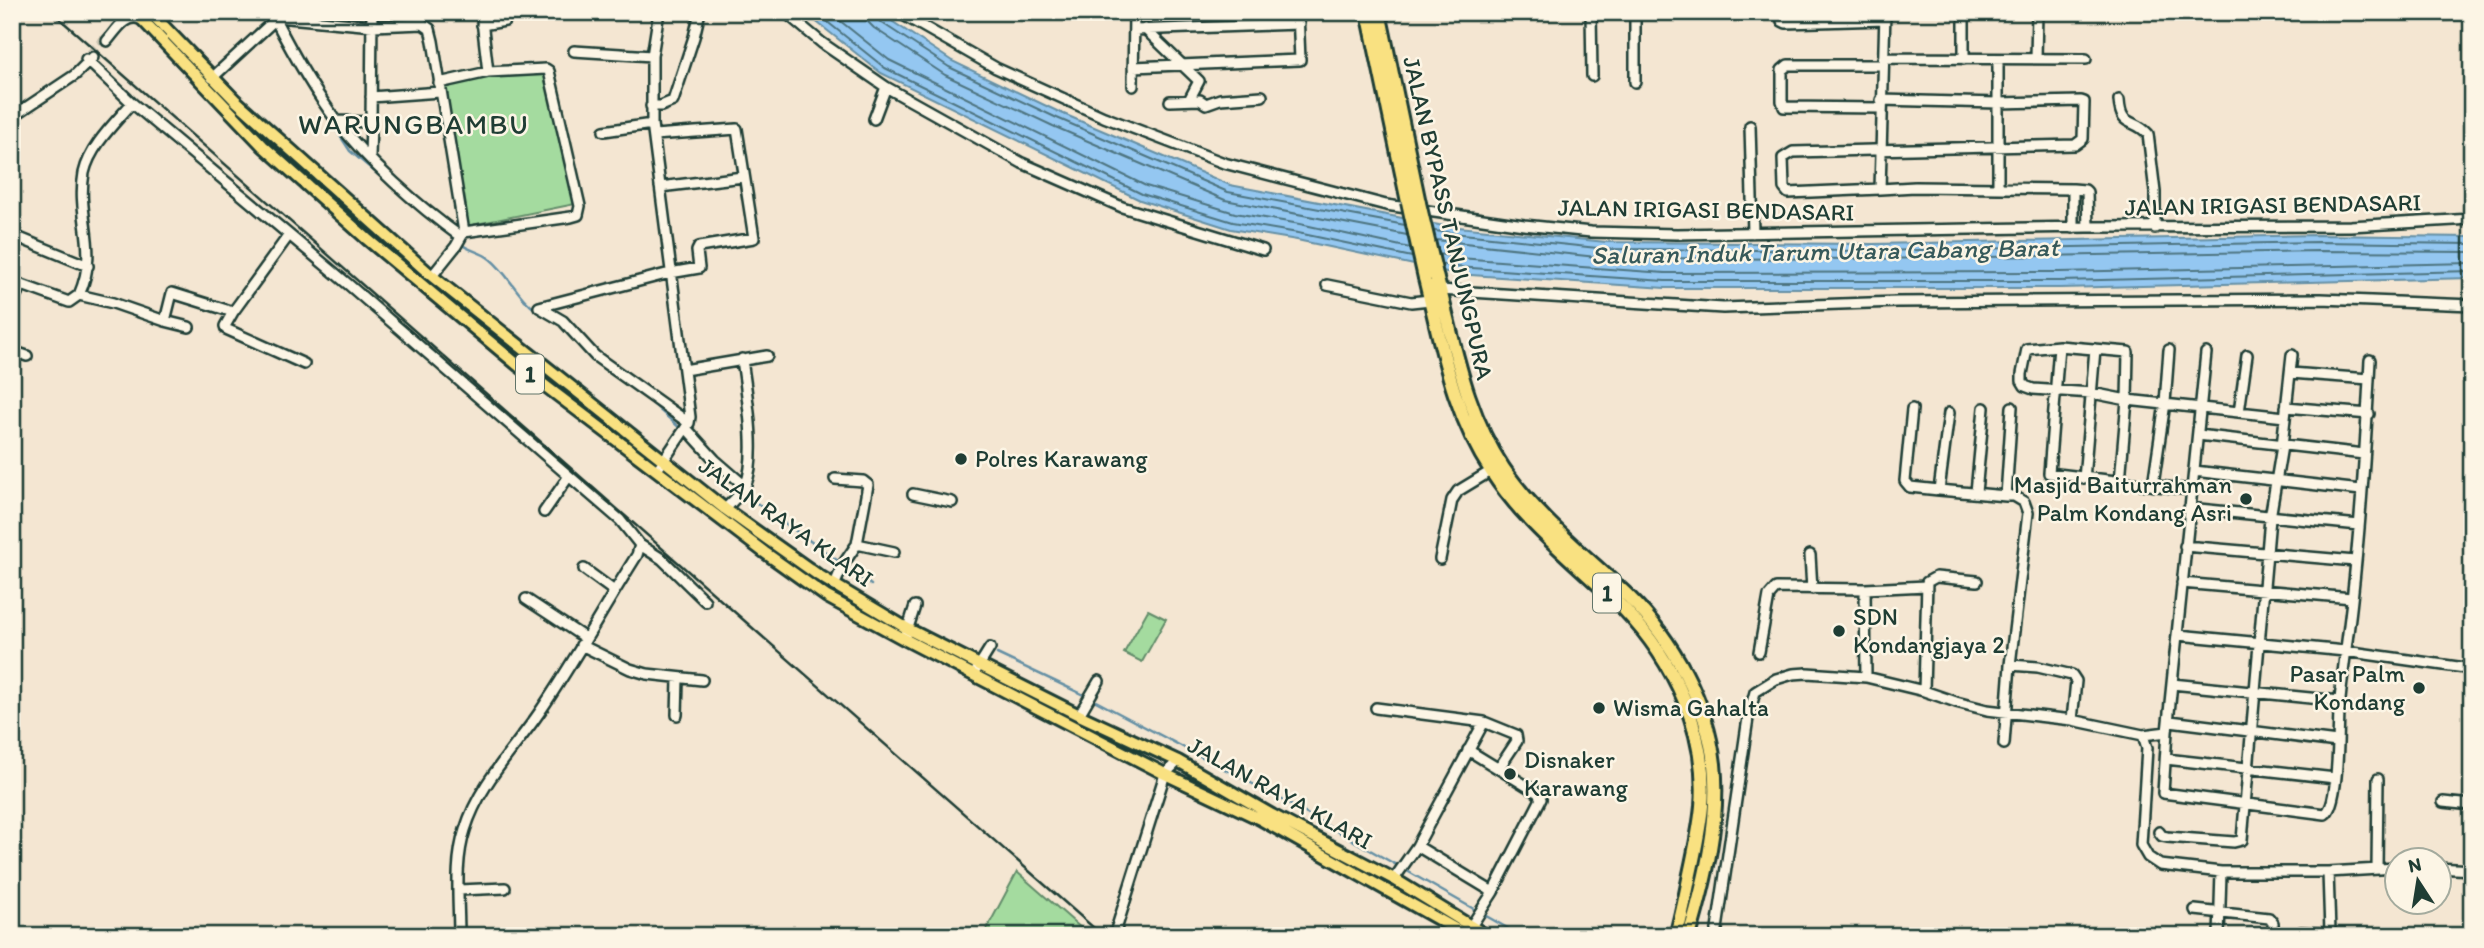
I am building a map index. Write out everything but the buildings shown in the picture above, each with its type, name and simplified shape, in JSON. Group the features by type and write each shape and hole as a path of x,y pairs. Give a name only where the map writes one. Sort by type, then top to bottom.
{"highway":[{"name":"JALAN BYPASS TANJUNGPURA","path":"1368,12 1434,282 1467,395 1503,468 1530,503 1632,600 1659,631 1678,660 1701,708 1714,764 1714,796 1703,882 1689,936"},
{"name":"JALAN BYPASS TANJUNGPURA","path":"1379,12 1414,202"},
{"name":"JALAN BYPASS TANJUNGPURA","path":"1434,282 1430,300 1453,394 1463,421 1491,471 1518,506 1646,633 1684,696 1700,761 1702,805 1676,936"}],"main road":[{"name":"JALAN RAYA KLARI","path":"135,12 149,18 318,176 432,276 725,509 834,586 911,620 1079,715 1178,761 1399,872 1468,932"},
{"name":"JALAN RAYA KLARI","path":"149,18 226,108 307,187 519,366 827,597 911,620"},
{"path":"307,187 318,176"},
{"name":"JALAN RAYA KLARI","path":"983,660 1165,774 1259,819 1468,932 1487,936"}],"street":[{"path":"127,12 106,40 128,18 149,18"},
{"path":"370,157 372,12"},
{"path":"481,12 488,72"},
{"path":"657,470 687,427 684,370 652,124 652,56 659,12"},
{"path":"651,106 661,106 673,101 700,12"},
{"path":"785,12 822,43 886,87 1022,163 1112,203 1264,250"},
{"name":"JALAN IRIGASI BENDASARI","path":"898,12 996,68 1104,117 1224,163 1386,205 1561,230 1754,233 2350,226 2472,219"},
{"path":"1133,86 1134,12"},
{"path":"1133,67 1300,60 1298,12"},
{"path":"1591,12 1592,76"},
{"path":"1635,12 1635,82"},
{"path":"1781,12 1782,21 1786,23 1885,16 1880,190"},
{"path":"1964,12 1964,59"},
{"path":"2036,59 2037,12"},
{"path":"2437,15 2472,13"},
{"path":"212,78 278,17 373,26 427,26 433,41 460,238"},
{"path":"272,21 337,121 370,157 460,238"},
{"path":"482,26 505,21"},
{"path":"1134,30 1299,24"},
{"path":"1144,30 1199,81 1189,100"},
{"path":"574,51 652,56"},
{"path":"12,117 43,98 89,58 132,103 620,520 640,545 662,559 705,601"},
{"path":"2086,59 1964,59 1788,65 1782,70 1782,101 1784,107 2084,102 2084,134 2075,145 1793,152 1783,158 1784,188 1788,193 1915,187 2085,190 2088,227"},
{"path":"1998,60 1998,187"},
{"path":"371,97 439,88 488,72 546,69 551,74 580,211 571,217 460,238 432,276"},
{"path":"874,119 886,87"},
{"path":"1170,101 1200,100 1206,104 1220,99 1262,96"},
{"path":"2119,100 2123,120 2148,134 2155,192 2155,228"},
{"path":"12,301 22,285 69,302 79,295 89,256 83,191 85,172 93,151 132,103"},
{"path":"337,121 371,122"},
{"path":"604,131 652,124"},
{"path":"1750,126 1754,233"},
{"path":"654,135 737,129 754,238 699,247 697,251 700,267 539,307 563,321 595,356 687,427 742,490"},
{"path":"660,187 743,177"},
{"path":"2073,189 2073,228"},
{"path":"12,235 88,266"},
{"path":"289,235 225,326 226,329 304,364"},
{"path":"1434,282 1723,308 1897,302 2321,299 2472,305"},
{"path":"1327,285 1411,302 1430,300"},
{"path":"165,321 170,295 174,292 233,312"},
{"path":"79,295 189,327"},
{"path":"2059,346 2048,470 2054,475 2192,490"},
{"path":"2120,481 2127,400 2128,352 2059,346 2027,349 2022,381 2025,386 2034,389 2092,393 2127,400 2239,412 2369,414"},
{"path":"2084,479 2095,349"},
{"path":"2153,485 2165,403 2169,350"},
{"path":"12,351 27,356"},
{"path":"2206,353 2185,546 2163,793 2325,814 2331,808 2335,778 2340,701 2369,414 2370,360"},
{"path":"2239,412 2247,355"},
{"path":"2160,832 2162,836 2168,837 2238,842 2242,839 2270,518 2282,446 2292,355"},
{"path":"684,370 767,356"},
{"path":"725,509 742,490 751,435 742,359"},
{"path":"2291,373 2369,379"},
{"path":"2006,496 2011,407"},
{"path":"1912,408 1905,481 1910,487 2014,496 2024,502 2028,513 2010,665 2004,744"},
{"path":"1976,492 1984,408"},
{"path":"1939,490 1949,414"},
{"path":"2198,435 2364,454"},
{"path":"1440,559 1452,500 1458,491 1491,471"},
{"path":"2194,471 2361,490"},
{"path":"544,512 569,476"},
{"path":"834,586 857,544 868,485 863,481 835,479"},
{"path":"913,494 952,502"},
{"path":"2189,508 2359,525"},
{"path":"857,544 894,552"},
{"path":"459,936 458,871 463,837 472,814 495,769 538,714 640,545"},
{"path":"2185,546 2355,561"},
{"path":"1811,555 1812,589"},
{"path":"584,569 614,591"},
{"path":"1924,691 1926,586 1930,579 1936,577 1977,581"},
{"path":"2182,583 2352,598"},
{"path":"1759,652 1771,592 1782,587 1865,589 1926,586"},
{"path":"1865,589 1866,677"},
{"path":"526,599 583,641 630,669 678,679 702,680"},
{"path":"2178,635 2346,650 2472,669"},
{"path":"2010,665 2038,667 2072,675 2076,681 2072,720"},
{"path":"1716,936 1748,718 1755,692 1776,679 1807,673 1866,677 1956,702 2006,712 2072,720 2143,735 2167,732"},
{"path":"677,715 678,679"},
{"path":"2172,684 2340,701"},
{"path":"1079,715 1097,686"},
{"path":"1376,708 1484,722 1516,735 1517,741 1499,768"},
{"path":"2169,721 2337,742"},
{"path":"1399,872 1417,846 1484,722"},
{"path":"2143,735 2147,748 2141,845 2148,857 2160,865 2221,872 2328,872 2382,869"},
{"path":"1468,750 1538,793 1541,802 1493,892 1468,932"},
{"path":"2166,759 2335,778"},
{"path":"1114,936 1165,774 1178,761"},
{"path":"2377,869 2378,779"},
{"path":"2443,802 2472,805"},
{"path":"1417,846 1493,892"},
{"path":"2452,869 2472,870"},
{"path":"2219,936 2221,872"},
{"path":"2301,932 2330,932 2328,872"},
{"path":"459,890 505,888"},
{"path":"2195,910 2269,918 2273,923 2273,936"}],"green space":[{"path":"546,69 575,204 467,226 439,83 488,72"},
{"path":"1148,610 1166,619 1142,662 1124,653"},
{"path":"1017,872 1090,936 983,936"}],"water":[{"name":"Saluran Induk Tarum Utara Cabang Barat","path":"804,12 878,12 952,61 1059,112 1230,185 1439,225 1606,242 1873,244 2318,235 2472,237 2472,278 2060,288 1665,288 1456,274 1297,240 1231,229 1140,200 881,73"}],"waterway":[{"path":"85,18 93,12"},
{"path":"264,12 271,21"},
{"path":"326,114 350,151 394,188"},
{"path":"461,244 490,259 525,300 539,312"},
{"path":"644,396 681,429"},
{"path":"725,474 740,489"},
{"path":"744,494 841,563"},
{"path":"846,567 871,585"},
{"path":"997,654 1086,696"},
{"path":"1092,699 1268,792 1509,929"}],"tunnel":[{"path":"90,54 104,39"}],"railway":[{"path":"52,12 1103,936"}],"place":[{"name":"Polres Karawang","path":"961,459"},
{"name":"Masjid Baiturrahman Palm Kondang Asri","path":"2246,499"},
{"name":"SDN Kondangjaya 2","path":"1839,631"},
{"name":"Pasar Palm Kondang","path":"2419,688"},
{"name":"Wisma Gahalta","path":"1599,708"},
{"name":"Disnaker Karawang","path":"1510,774"}],"district":[{"name":"WARUNGBAMBU","path":"414,124"}]}
